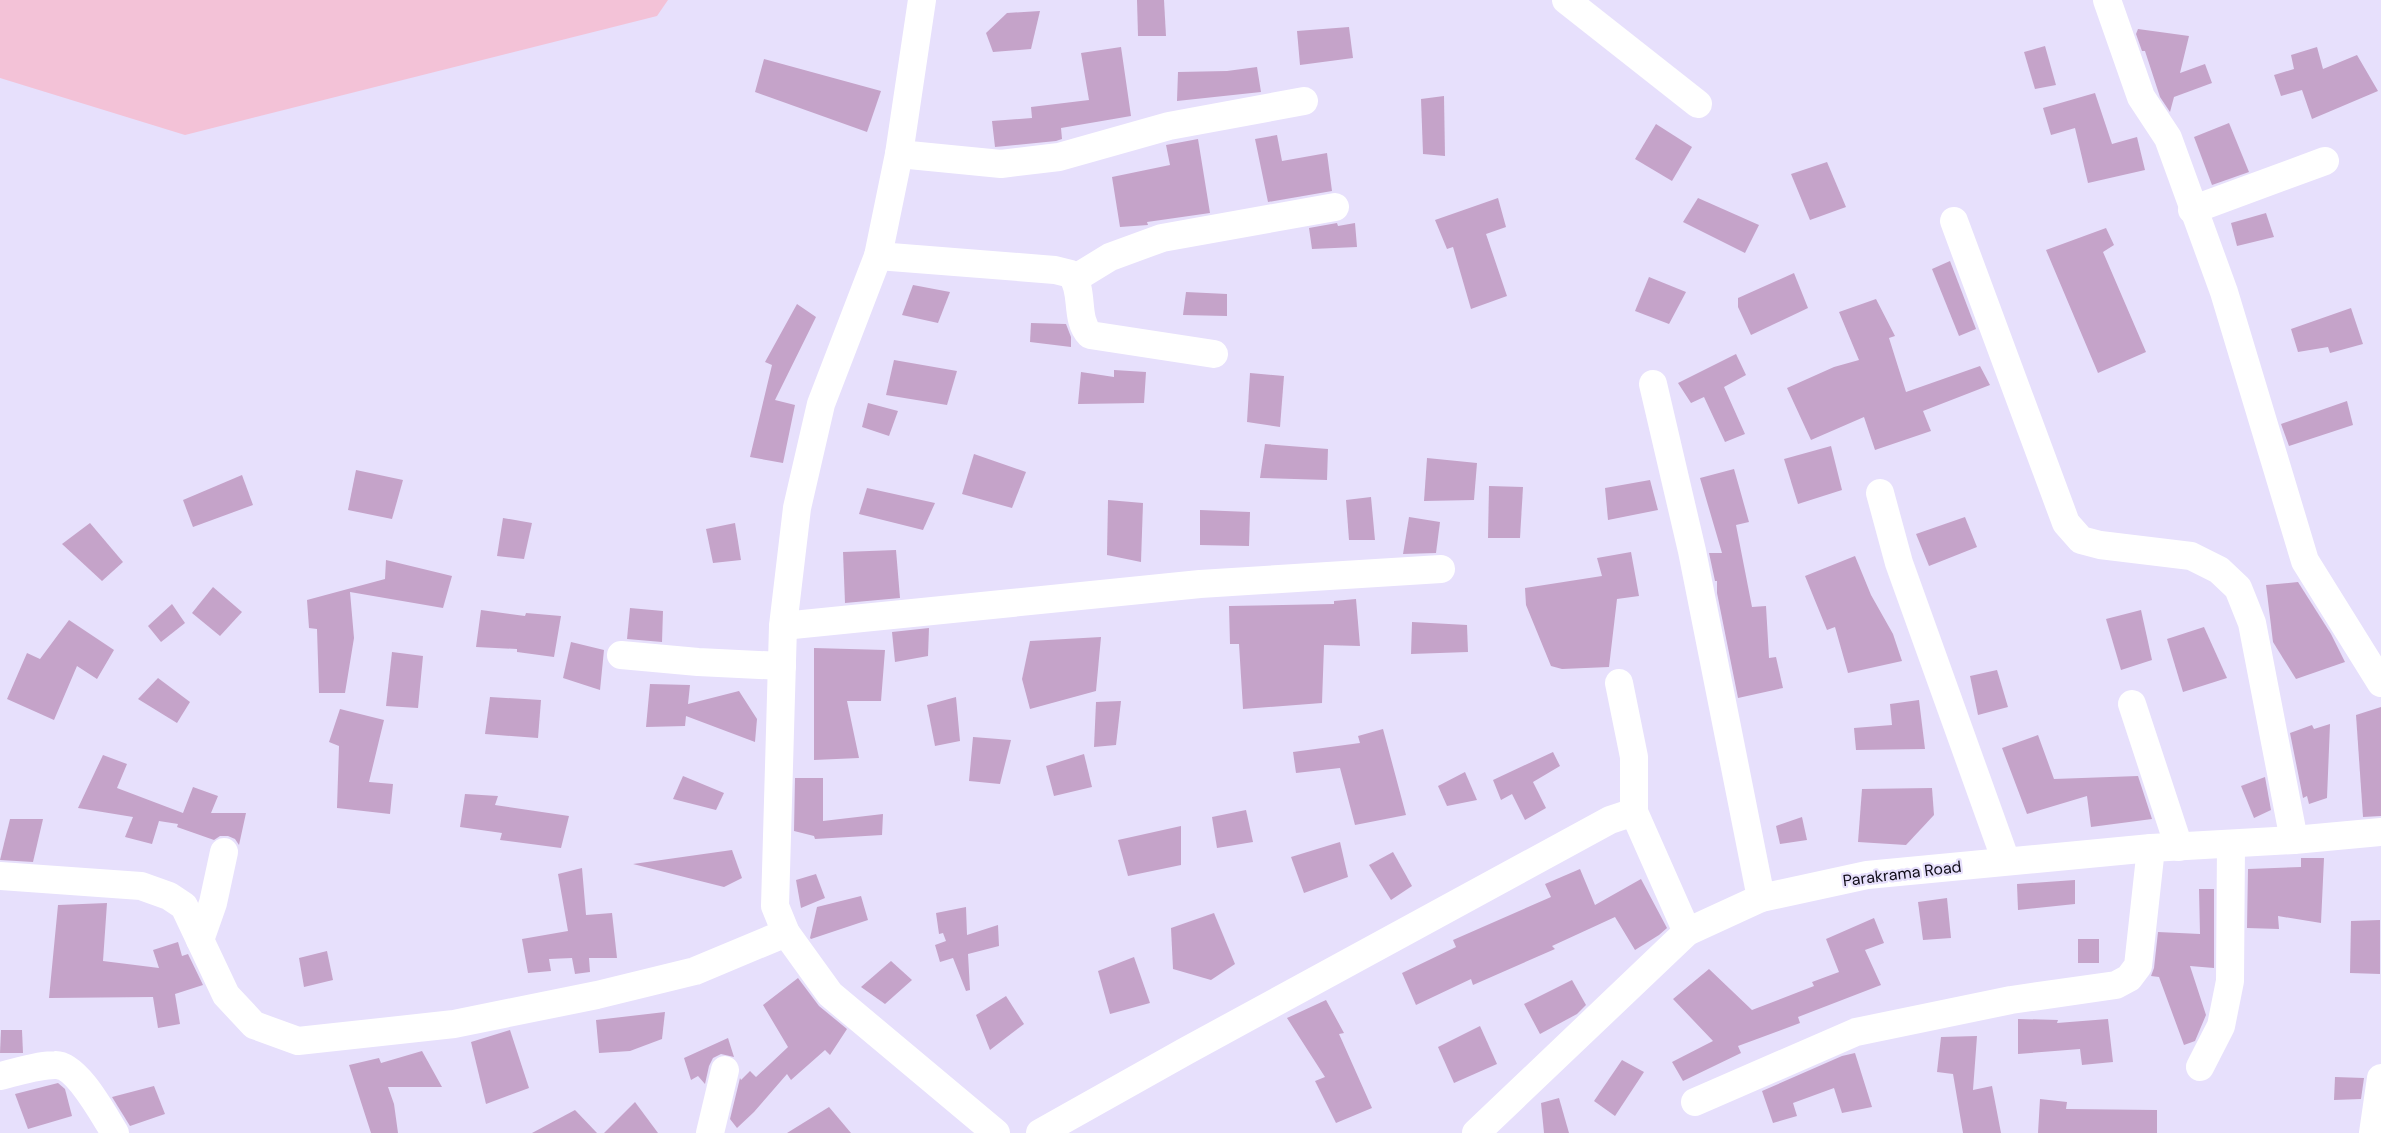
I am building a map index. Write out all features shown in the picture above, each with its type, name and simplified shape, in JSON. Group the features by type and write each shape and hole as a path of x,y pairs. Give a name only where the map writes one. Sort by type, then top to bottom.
{"street":[{"path":"922,0 899,154 878,256 821,404 797,508 783,626 775,906 786,933 830,994 996,1133"},
{"path":"1566,0 1698,104"},
{"path":"2107,0 2140,97 2168,138 2192,210 2224,292 2305,561 2381,683"},
{"path":"899,154 1002,164 1059,157 1169,126 1304,101"},
{"path":"2192,210 2325,161"},
{"path":"1074,279 1110,257 1162,238 1335,207"},
{"path":"1954,221 2066,524 2081,540 2191,555 2219,570 2238,588 2252,624 2294,840"},
{"path":"878,256 1055,270 1071,274 1084,329 1090,335 1214,354"},
{"path":"1653,384 1692,551 1761,898"},
{"path":"1880,493 1899,563 2006,861"},
{"path":"783,626 1200,584 1441,569"},
{"path":"621,655 782,666"},
{"path":"1619,683 1634,757 1634,812 1687,932"},
{"path":"2132,704 2179,847"},
{"path":"1041,1133 1610,820 1634,812"},
{"name":"Parakrama Road","path":"1476,1133 1687,932 1761,898 1867,875 2151,848 2294,840 2381,832"},
{"path":"2200,1067 2221,1026 2230,981 2231,844"},
{"path":"1695,1102 1856,1032 2011,1000 2116,985 2129,978 2138,966 2151,848"},
{"path":"200,940 213,903 224,852"},
{"path":"0,876 141,886 169,896 184,906 226,995 254,1025 298,1041 454,1024 597,995 695,971 786,933"},
{"path":"0,1076 57,1064 72,1072 84,1086 115,1133"},
{"path":"710,1133 725,1070"},
{"path":"2373,1133 2381,1078"}],"shaded area":[{"path":"0,0 668,0 657,16 185,135 0,78"}],"building":[{"path":"1137,0 1164,0 1166,36 1138,36"},
{"path":"1040,11 1031,49 993,52 986,33 1007,13"},
{"path":"1349,27 1353,58 1300,65 1297,31"},
{"path":"2138,29 2189,36 2180,73 2205,64 2212,83 2174,97 2170,112 2160,97 2145,51 2142,51 2136,34"},
{"path":"2045,46 2056,85 2035,89 2024,52"},
{"path":"1121,47 1131,116 1061,128 1062,139 1056,141 995,147 992,121 1032,118 1031,107 1089,100 1081,53"},
{"path":"2317,47 2323,69 2357,55 2378,91 2312,119 2302,90 2281,96 2274,75 2294,69 2291,55"},
{"path":"764,59 881,91 867,132 755,92"},
{"path":"1257,67 1261,92 1177,101 1178,72 1227,71"},
{"path":"2095,93 2112,144 2137,137 2145,170 2088,183 2075,128 2051,135 2043,108"},
{"path":"1444,96 1445,156 1423,154 1421,99"},
{"path":"2229,123 2249,172 2212,185 2194,137"},
{"path":"1656,124 1692,147 1672,181 1635,159"},
{"path":"1277,135 1282,161 1327,153 1332,191 1268,202 1255,139"},
{"path":"1198,139 1210,213 1147,222 1148,225 1120,227 1112,177 1170,165 1166,145"},
{"path":"1827,162 1846,207 1810,220 1791,174"},
{"path":"1498,198 1506,227 1486,234 1507,296 1471,309 1453,247 1447,249 1435,220"},
{"path":"1698,198 1759,225 1745,253 1683,222"},
{"path":"2266,213 2274,237 2237,246 2231,223"},
{"path":"1337,223 1338,226 1355,223 1357,247 1312,249 1309,228"},
{"path":"2106,228 2114,245 2103,252 2146,352 2098,373 2046,250"},
{"path":"1950,261 1976,329 1959,336 1932,269"},
{"path":"1794,273 1808,308 1751,335 1738,307 1738,298"},
{"path":"1649,277 1686,292 1669,324 1635,311"},
{"path":"913,285 950,292 938,323 902,315"},
{"path":"1186,292 1227,294 1227,316 1183,315"},
{"path":"1876,299 1895,336 1889,338 1906,392 1980,366 1990,385 1923,411 1931,431 1875,450 1864,417 1811,440 1787,388 1834,367 1859,360 1839,312"},
{"path":"797,304 816,317 775,400 795,405 783,463 750,457 772,365 765,362"},
{"path":"2351,308 2363,344 2330,353 2328,347 2298,352 2291,329"},
{"path":"1031,323 1066,324 1071,337 1071,347 1030,342"},
{"path":"1736,354 1746,375 1724,387 1745,434 1725,442 1704,397 1691,403 1678,383"},
{"path":"894,360 957,371 947,405 886,395"},
{"path":"1114,370 1146,372 1144,403 1078,404 1081,372 1114,377"},
{"path":"1250,373 1284,376 1280,427 1247,422"},
{"path":"2347,401 2353,425 2289,446 2281,424"},
{"path":"868,403 898,411 889,436 862,427"},
{"path":"1265,444 1328,449 1327,480 1260,478"},
{"path":"1831,446 1842,490 1798,504 1784,459"},
{"path":"974,454 1026,472 1012,508 962,494"},
{"path":"1427,458 1477,463 1474,500 1424,501"},
{"path":"1734,469 1749,522 1736,525 1752,607 1766,606 1769,658 1776,657 1783,688 1738,698 1717,593 1717,581 1715,581 1709,553 1722,553 1700,478"},
{"path":"356,470 403,480 392,519 348,510"},
{"path":"242,475 253,505 193,527 183,500"},
{"path":"1650,480 1658,510 1608,520 1605,488"},
{"path":"1489,486 1523,487 1520,538 1488,538"},
{"path":"867,488 935,503 923,530 859,514"},
{"path":"1371,497 1375,540 1349,540 1346,500"},
{"path":"1108,500 1143,503 1141,562 1107,555"},
{"path":"1200,510 1250,512 1249,546 1200,545"},
{"path":"1409,517 1440,522 1436,553 1403,554"},
{"path":"1965,517 1977,547 1929,566 1916,534"},
{"path":"503,518 532,523 524,559 497,556"},
{"path":"90,523 123,562 102,581 62,544"},
{"path":"735,523 741,560 713,563 706,529"},
{"path":"896,550 900,598 845,603 843,552"},
{"path":"1631,552 1639,596 1617,599 1609,667 1562,669 1551,666 1526,605 1525,588 1602,576 1597,558"},
{"path":"1855,556 1871,595 1893,634 1902,661 1848,673 1835,627 1827,630 1805,576"},
{"path":"386,560 452,576 443,608 350,592 354,638 345,693 319,693 317,629 309,628 307,600 385,579"},
{"path":"2298,582 2331,634 2345,662 2296,679 2273,642 2266,585"},
{"path":"213,587 242,612 220,636 192,613"},
{"path":"1356,599 1360,646 1324,645 1322,703 1243,709 1239,644 1230,644 1229,606 1334,604 1334,601"},
{"path":"172,604 185,623 161,642 148,626"},
{"path":"630,608 663,611 662,642 627,639"},
{"path":"481,610 525,616 526,613 561,616 554,657 517,652 517,649 476,647"},
{"path":"2141,610 2152,660 2121,670 2106,619"},
{"path":"69,620 114,650 97,679 77,666 54,720 7,699 27,653 40,659"},
{"path":"1412,622 1467,625 1468,652 1411,654"},
{"path":"2204,627 2227,678 2183,692 2167,639"},
{"path":"929,628 928,656 895,662 892,632"},
{"path":"1101,637 1096,691 1030,709 1022,679 1030,641"},
{"path":"571,642 604,650 600,690 563,678"},
{"path":"814,648 885,650 881,701 847,701 859,758 814,760"},
{"path":"392,652 423,656 418,708 386,706"},
{"path":"1997,670 2008,707 1978,715 1970,676"},
{"path":"158,678 190,702 177,723 138,699"},
{"path":"650,684 690,685 688,704 739,691 757,719 755,742 686,716 685,726 646,727"},
{"path":"490,697 541,700 538,738 485,734"},
{"path":"956,697 960,741 935,746 927,705"},
{"path":"1919,700 1925,749 1856,750 1854,728 1892,725 1890,704"},
{"path":"1121,701 1116,745 1094,747 1096,702"},
{"path":"2381,707 2381,816 2363,817 2356,715"},
{"path":"340,709 384,720 369,782 393,784 390,814 337,808 339,746 329,742"},
{"path":"2330,724 2327,798 2309,804 2307,796 2303,798 2290,733 2312,725 2314,729"},
{"path":"1383,729 1406,815 1355,825 1340,768 1296,773 1293,752 1360,743 1358,736"},
{"path":"2038,735 2054,779 2138,776 2152,819 2091,827 2087,796 2027,814 2002,748"},
{"path":"973,737 1011,740 1000,784 969,781"},
{"path":"1553,752 1560,766 1533,782 1546,808 1525,820 1512,794 1501,800 1493,780"},
{"path":"1084,754 1092,787 1054,796 1046,766"},
{"path":"103,755 127,764 117,788 183,813 193,787 218,796 211,813 246,813 239,845 235,839 228,836 220,836 214,840 177,827 178,824 159,821 152,844 125,837 133,817 78,808"},
{"path":"1465,772 1477,800 1447,806 1438,786"},
{"path":"683,776 724,793 716,810 673,799"},
{"path":"2265,777 2271,810 2254,818 2241,786"},
{"path":"795,778 823,778 823,821 883,814 882,835 815,839 814,836 794,831"},
{"path":"1932,788 1934,815 1906,845 1858,842 1862,789"},
{"path":"465,794 498,796 495,805 569,816 561,848 500,840 502,833 460,827"},
{"path":"1246,810 1253,842 1217,848 1212,817"},
{"path":"1802,817 1807,840 1780,844 1776,826"},
{"path":"10,819 43,819 33,862 0,860"},
{"path":"1181,826 1181,865 1128,876 1118,840"},
{"path":"1340,842 1348,877 1304,893 1291,857"},
{"path":"732,850 742,878 724,887 633,864"},
{"path":"1393,852 1412,886 1391,900 1369,865"},
{"path":"2301,858 2324,858 2321,923 2278,916 2279,929 2247,928 2248,869 2301,867"},
{"path":"582,868 586,915 612,913 617,958 589,958 590,972 575,974 572,958 549,959 551,971 528,973 522,939 568,931 558,874"},
{"path":"1580,869 1595,905 1641,879 1667,928 1635,950 1615,917 1552,946 1555,949 1473,985 1471,979 1416,1005 1402,973 1456,947 1453,940 1551,897 1545,884"},
{"path":"816,874 825,898 801,908 796,880"},
{"path":"2075,880 2075,904 2018,910 2017,884"},
{"path":"2199,889 2214,889 2214,968 2190,966 2206,1015 2195,1041 2184,1045 2159,977 2151,976 2158,932 2200,934"},
{"path":"861,896 868,920 810,938 817,907"},
{"path":"1947,898 1951,938 1923,940 1918,902"},
{"path":"107,903 103,961 159,968 153,950 178,942 182,956 188,954 203,985 175,994 180,1024 158,1028 153,997 49,998 58,905"},
{"path":"966,907 967,935 998,925 999,946 968,954 970,990 966,991 953,958 940,962 935,945 946,941 943,933 939,934 936,913"},
{"path":"1214,913 1235,964 1211,980 1173,969 1171,928"},
{"path":"1874,918 1884,943 1865,950 1881,985 1798,1017 1800,1023 1738,1046 1741,1053 1683,1081 1672,1062 1713,1041 1673,999 1709,969 1752,1010 1814,986 1812,982 1839,972 1826,939"},
{"path":"2380,920 2380,974 2350,973 2351,921"},
{"path":"2078,939 2099,939 2099,963 2078,963"},
{"path":"327,951 333,980 304,987 299,958"},
{"path":"1134,957 1150,1003 1110,1014 1098,971"},
{"path":"891,961 912,980 885,1004 861,987"},
{"path":"798,978 819,1006 847,1029 830,1055 825,1050 791,1080 787,1074 737,1128 730,1119 740,1078 741,1080 750,1071 756,1077 788,1047 763,1005"},
{"path":"1572,980 1586,1005 1577,1014 1540,1034 1524,1004"},
{"path":"1006,996 1024,1024 990,1050 976,1015"},
{"path":"1326,1000 1344,1033 1339,1034 1372,1108 1336,1123 1315,1081 1325,1077 1287,1018"},
{"path":"665,1012 662,1039 630,1051 599,1053 596,1020"},
{"path":"2018,1019 2058,1020 2057,1023 2108,1019 2113,1062 2082,1065 2080,1049 2018,1054"},
{"path":"1480,1026 1497,1064 1454,1083 1438,1047"},
{"path":"1,1030 22,1030 23,1053 0,1053"},
{"path":"510,1030 529,1088 486,1104 471,1042"},
{"path":"1977,1036 1973,1090 1992,1086 2001,1133 1963,1133 1953,1074 1937,1072 1941,1037"},
{"path":"728,1038 734,1057 721,1054 713,1058 705,1084 698,1076 691,1080 684,1058"},
{"path":"422,1051 442,1087 388,1087 394,1104 398,1133 371,1133 349,1065 379,1058 381,1063"},
{"path":"1855,1053 1872,1107 1842,1113 1834,1088 1793,1103 1797,1116 1773,1123 1762,1091 1842,1056"},
{"path":"1622,1060 1644,1072 1615,1116 1594,1101"},
{"path":"2335,1077 2364,1078 2361,1099 2334,1100"},
{"path":"58,1083 65,1089 72,1116 28,1129 15,1094"},
{"path":"154,1086 165,1114 130,1126 112,1097"},
{"path":"1559,1098 1569,1133 1544,1133 1541,1103"},
{"path":"2040,1099 2067,1102 2066,1109 2157,1110 2157,1133 2038,1133"},
{"path":"635,1102 658,1133 604,1133"},
{"path":"829,1107 851,1133 787,1133"},
{"path":"575,1110 597,1133 532,1133"}]}
